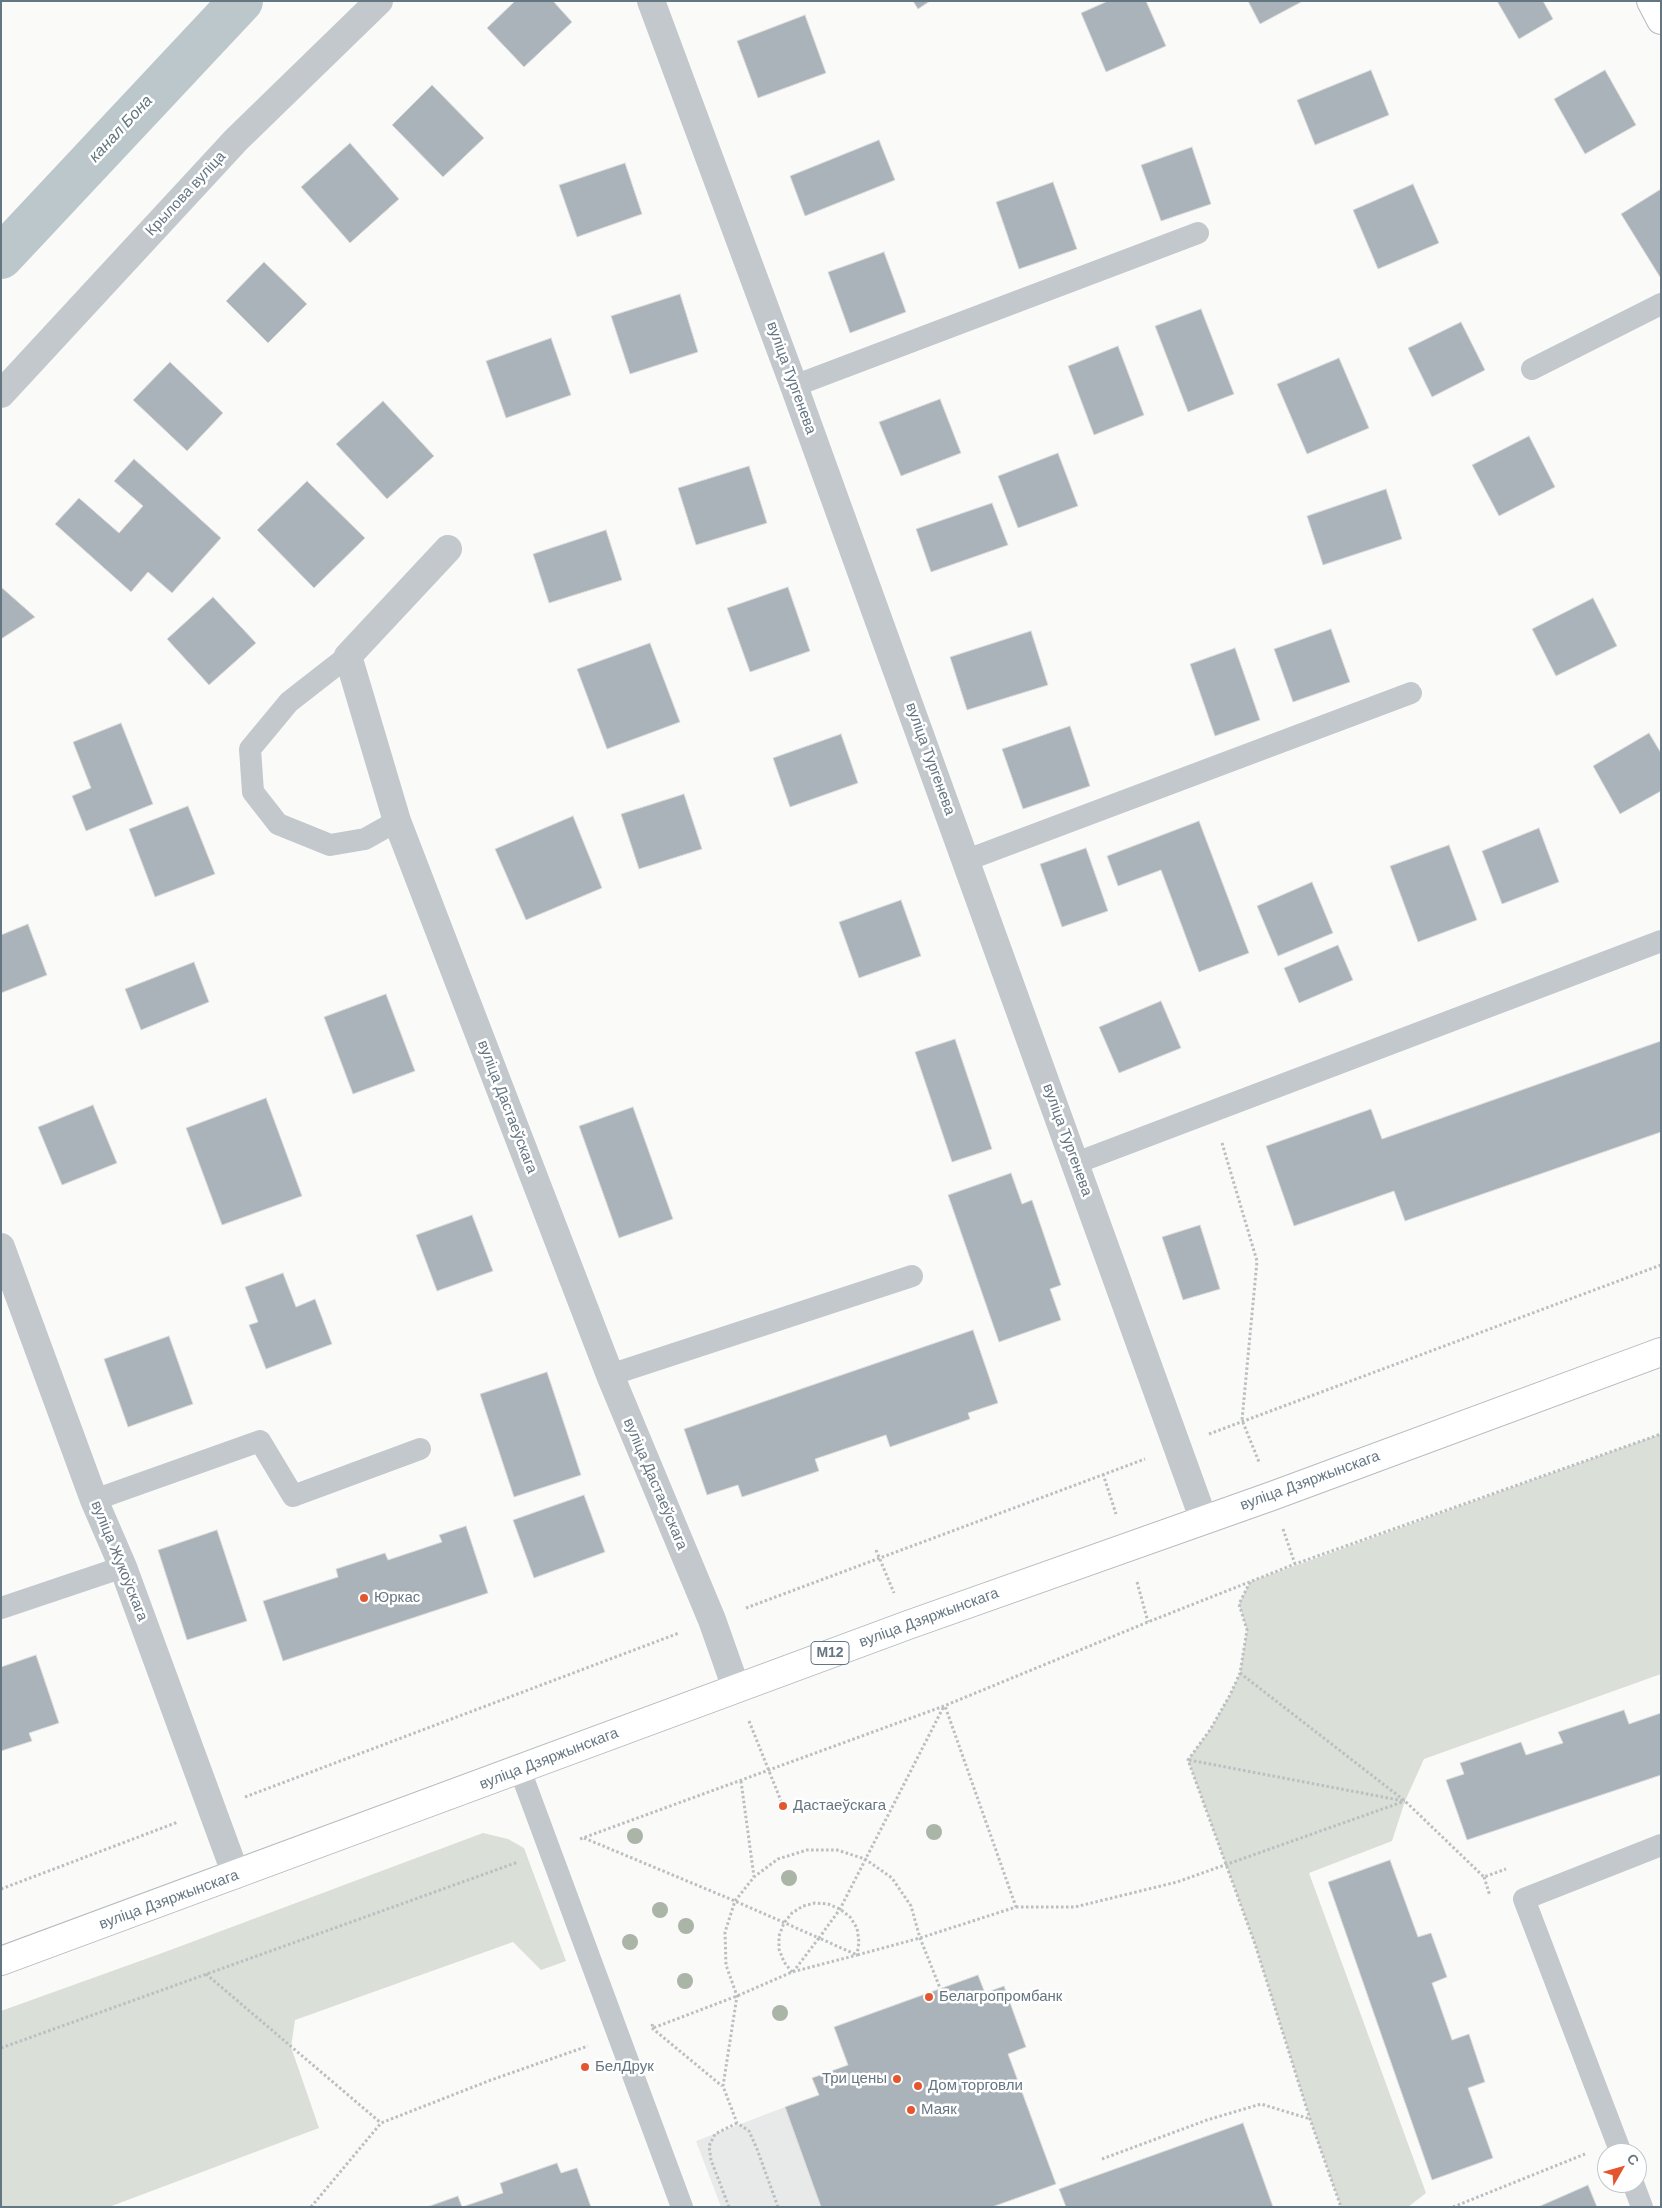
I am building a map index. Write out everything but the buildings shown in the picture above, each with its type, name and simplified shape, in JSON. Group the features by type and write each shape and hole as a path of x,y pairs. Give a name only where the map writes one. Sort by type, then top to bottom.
{"main road":[{"path":"1651,1 1661,20"},
{"name":"вуліца Дзяржынскага","path":"1,1961 520,1770 736,1688 1203,1518 1272,1496 1661,1352"}],"street":[{"name":"Крылова вуліца","path":"1,394 236,140 378,1"},
{"name":"вуліца Тургенева","path":"651,1 967,860 1203,1518"},
{"path":"348,656 448,549"},
{"name":"вуліца Дастаеўскага","path":"348,656 397,822 610,1374 712,1620 736,1688"},
{"name":"вуліца Жукоўскага","path":"1,1247 94,1500 123,1567 236,1875"}],"lane":[{"path":"794,386 1198,233"},
{"path":"1532,369 1661,304"},
{"path":"348,656 289,702 250,749 253,792 278,824 330,845 364,839 397,822"},
{"path":"967,860 1411,693"},
{"path":"1076,1163 1661,941"},
{"path":"610,1374 912,1276"},
{"path":"94,1500 260,1441 293,1496 420,1449"},
{"path":"1,1608 123,1567"},
{"path":"520,1770 552,1850 682,2207"},
{"path":"1617,2143 1524,1899 1661,1845"},
{"path":"1636,2193 1642,2207"}],"path":[{"path":"1212,1111 1257,1261 1242,1420"},
{"path":"1,1889 712,1620 1178,1447 1242,1420 1661,1265"},
{"path":"1,2048 552,1850 944,1706 1250,1582 1661,1434"},
{"path":"876,1550 908,1625"},
{"path":"1188,1760 1210,1730 1240,1673 1247,1630 1239,1604 1250,1582"},
{"path":"1240,1673 1405,1801 1484,1877 1512,1867"},
{"path":"736,1688 783,1806"},
{"path":"792,1972 840,1908 944,1706"},
{"path":"944,1706 1016,1907"},
{"path":"1188,1760 1405,1801"},
{"path":"1188,1760 1255,1944 1310,2118 1341,2207"},
{"path":"740,1780 754,1877"},
{"path":"311,2207 381,2123 491,2080 620,2037 654,2028 737,1996 792,1972 920,1938 1016,1907 1075,1907 1177,1882 1405,1801"},
{"path":"583,1838 587,1847"},
{"path":"583,1838 735,1901 857,1955"},
{"path":"723,2086 737,1996 726,1965 725,1932 735,1901 754,1877 778,1859 806,1850 837,1850 865,1859 892,1878 911,1906 920,1938 940,1988"},
{"path":"792,1972 784,1962 779,1949 779,1936 784,1923 797,1910 815,1903 828,1904 840,1908 850,1917 857,1928 859,1942 857,1955"},
{"path":"206,1974 381,2123"},
{"path":"650,2019 654,2028 723,2086 737,2123 748,2131 778,2207"},
{"path":"1102,2159 1207,2120 1261,2104 1310,2118"},
{"path":"729,2207 711,2160 709,2146 715,2134 737,2123"},
{"path":"1453,2207 1597,2155"}],"shaded area":[{"path":"1661,1434 1661,1674 1424,1759 1405,1801 1392,1841 1309,1873 1426,2193 1408,2207 1341,2207 1310,2119 1255,1944 1188,1760 1210,1730 1240,1673 1247,1630 1239,1604 1250,1582"},
{"path":"483,1833 508,1839 524,1848 566,1961 541,1970 513,1942 295,2020 291,2047 319,2128 109,2207 1,2207 1,2011"},
{"path":"785,2107 821,2207 721,2207 696,2141"}],"waterway":[{"name":"канал Бона","path":"1,257 241,1"}],"place":[{"name":"Юркас","path":"364,1598"},
{"name":"Дастаеўскага","path":"783,1806"},
{"name":"Белагропромбанк","path":"929,1997"},
{"name":"БелДрук","path":"585,2067"},
{"name":"Три цены","path":"897,2079"},
{"name":"Дом торговли","path":"918,2086"},
{"name":"Маяк","path":"911,2110"}]}
